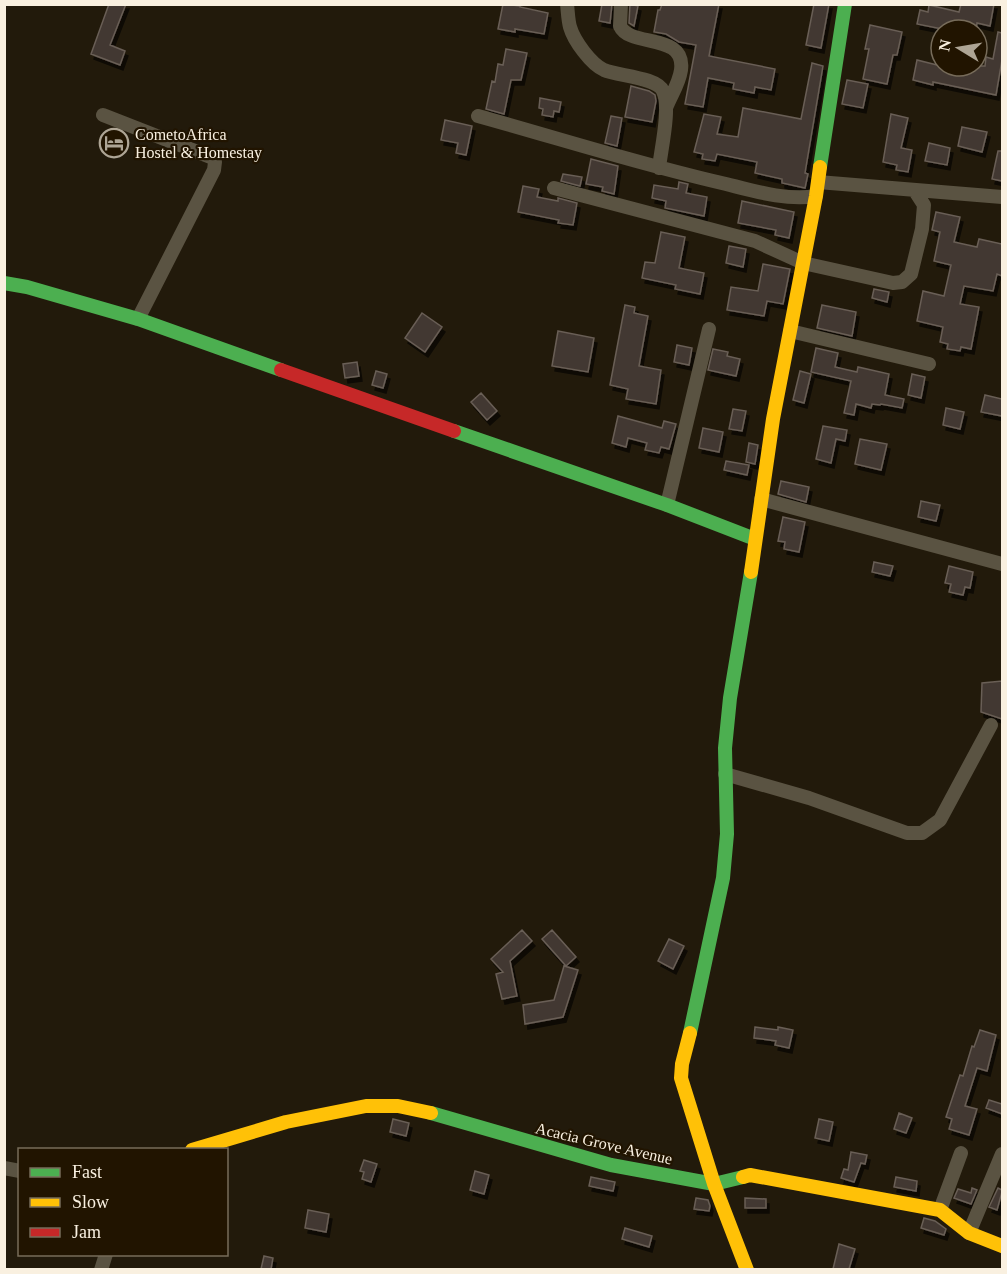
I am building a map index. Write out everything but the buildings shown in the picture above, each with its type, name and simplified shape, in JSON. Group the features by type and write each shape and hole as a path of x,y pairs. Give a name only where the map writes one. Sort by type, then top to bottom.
{"street":[{"path":"567,4 570,29 596,64 609,72 657,84 664,93 666,109 659,168"},
{"path":"621,4 620,26 626,35 663,43 680,57 682,66 680,77 666,109"},
{"path":"747,1269 714,1184 681,1077 682,1064 696,1013 723,878 727,834 725,740 730,698 773,419 817,189 845,4"},
{"path":"103,115 213,158 215,162 214,170 138,319"},
{"path":"478,116 659,168 767,193 807,198 817,189 1002,196"},
{"path":"554,188 755,241 803,263 893,283 908,279 911,274 925,212 924,205 915,191"},
{"path":"4,283 27,287 138,319 667,505 755,539"},
{"path":"667,505 709,329"},
{"path":"790,331 929,364"},
{"path":"761,499 1002,564"},
{"path":"726,774 809,798 907,833 922,833 940,820 991,725"},
{"name":"Acacia Grove Avenue","path":"195,1148 286,1122 366,1106 398,1106 448,1116 520,1140 611,1165 714,1184 738,1176 750,1175 940,1210 969,1233 1002,1246"},
{"path":"940,1210 961,1153"},
{"path":"969,1233 1002,1154"}],"traffic: fast":[{"path":"820,167 845,4"},
{"path":"4,283 27,287 138,319 281,370"},
{"path":"454,431 667,505 755,539"},
{"path":"690,1033 723,878 727,834 725,748 730,698 751,572"},
{"path":"431,1113 611,1165 714,1184 743,1177"}],"traffic: slow":[{"path":"751,572 773,419 820,167"},
{"path":"690,1033 681,1078 714,1184 747,1270"},
{"path":"199,1148 286,1122 366,1106 398,1106 431,1113"},
{"path":"743,1177 750,1175 940,1210 969,1233 1002,1246"}],"traffic: jam":[{"path":"281,370 454,431"}],"place":[{"name":"CometoAfrica Hostel & Homestay","path":"114,143"}]}
